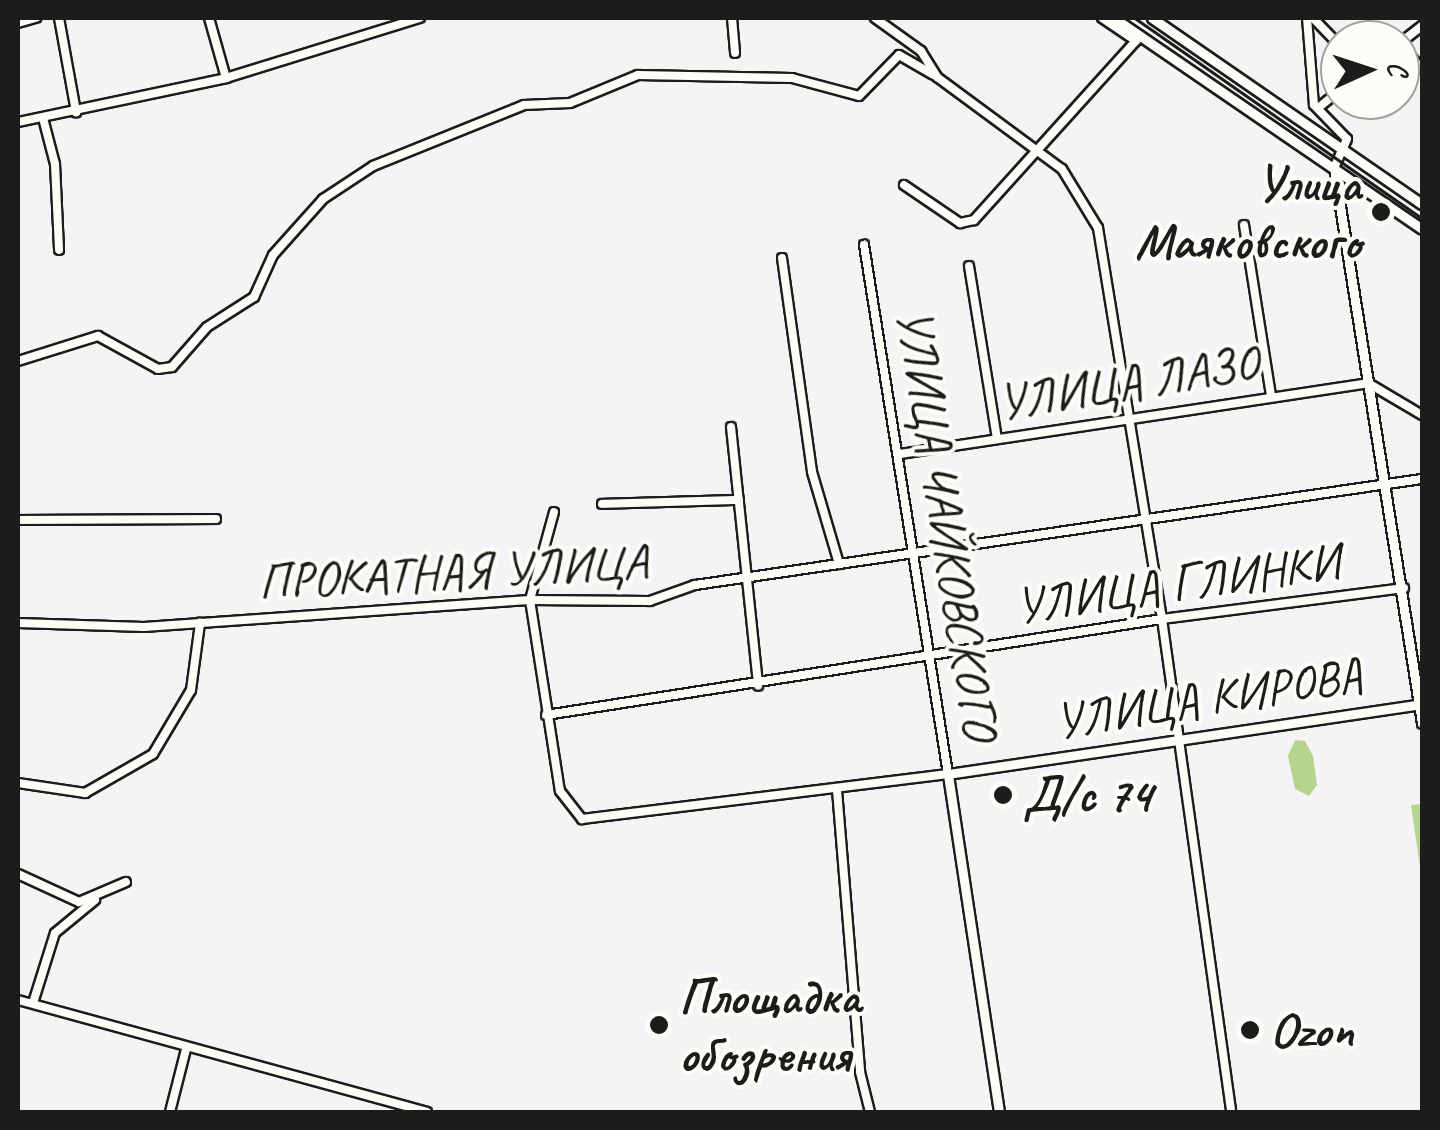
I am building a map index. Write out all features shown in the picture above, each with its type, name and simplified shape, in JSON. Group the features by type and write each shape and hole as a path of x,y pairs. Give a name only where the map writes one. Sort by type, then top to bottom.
{"main road":[{"path":"1114,18 1422,229"},
{"path":"1152,18 1422,204"},
{"path":"1334,168 1404,588 1422,723"},
{"name":"УЛИЦА КИРОВА","path":"948,774 1178,741 1420,700 1422,675"},
{"name":"УЛИЦА ЧАЙКОВСКОГО","path":"948,774 998,1112"}],"street":[{"path":"18,22 36,18"},
{"path":"59,18 76,112"},
{"path":"209,18 226,78"},
{"path":"18,122 226,78 397,21 420,18"},
{"path":"732,18 736,53"},
{"path":"876,18 921,51 937,77"},
{"path":"904,185 960,223 979,216 1138,38 1102,18"},
{"path":"1310,18 1318,108 1342,128 1346,151 1334,168"},
{"path":"18,361 98,336 158,369 172,368 207,327 254,297 273,256 323,198 373,166 524,105 570,103 638,75 792,78 859,96 898,54 937,77 1062,169 1098,228 1162,619 1231,1112"},
{"path":"42,118 55,164 59,250"},
{"path":"1244,225 1271,396"},
{"name":"УЛИЦА ЧАЙКОВСКОГО","path":"864,245 948,774"},
{"path":"782,258 812,472 839,564"},
{"path":"969,266 998,439"},
{"path":"1368,383 1422,414"},
{"name":"УЛИЦА ЛАЗО","path":"900,454 1130,416 1368,383"},
{"path":"731,427 758,686"},
{"name":"ПРОКАТНАЯ УЛИЦА","path":"18,622 200,623 530,600 650,602 687,586 1422,479"},
{"path":"602,504 739,500"},
{"path":"546,716 530,600 554,512"},
{"path":"18,520 216,519"},
{"name":"УЛИЦА ГЛИНКИ","path":"546,716 758,686 930,654 1162,619 1404,588"},
{"path":"18,783 85,793 153,754 192,690 200,623"},
{"name":"УЛИЦА КИРОВА","path":"546,716 562,796 573,812 592,821 948,774"},
{"path":"837,790 860,1072 870,1112"},
{"path":"18,874 56,896 95,900"},
{"path":"32,1003 55,932 95,900 126,882"},
{"path":"18,1000 427,1112"},
{"path":"170,1112 186,1049"}],"green space":[{"path":"1295,740 1305,741 1313,756 1317,785 1309,796 1295,789 1288,756"},
{"path":"1422,804 1422,881 1411,805"}],"tram line":[{"path":"1135,18 1422,218"}],"place":[{"name":"Улица Маяковского","path":"1381,212"},
{"name":"Д/с 74","path":"1003,795"},
{"name":"Площадка обозрения","path":"659,1025"},
{"name":"Ozon","path":"1250,1030"}]}
